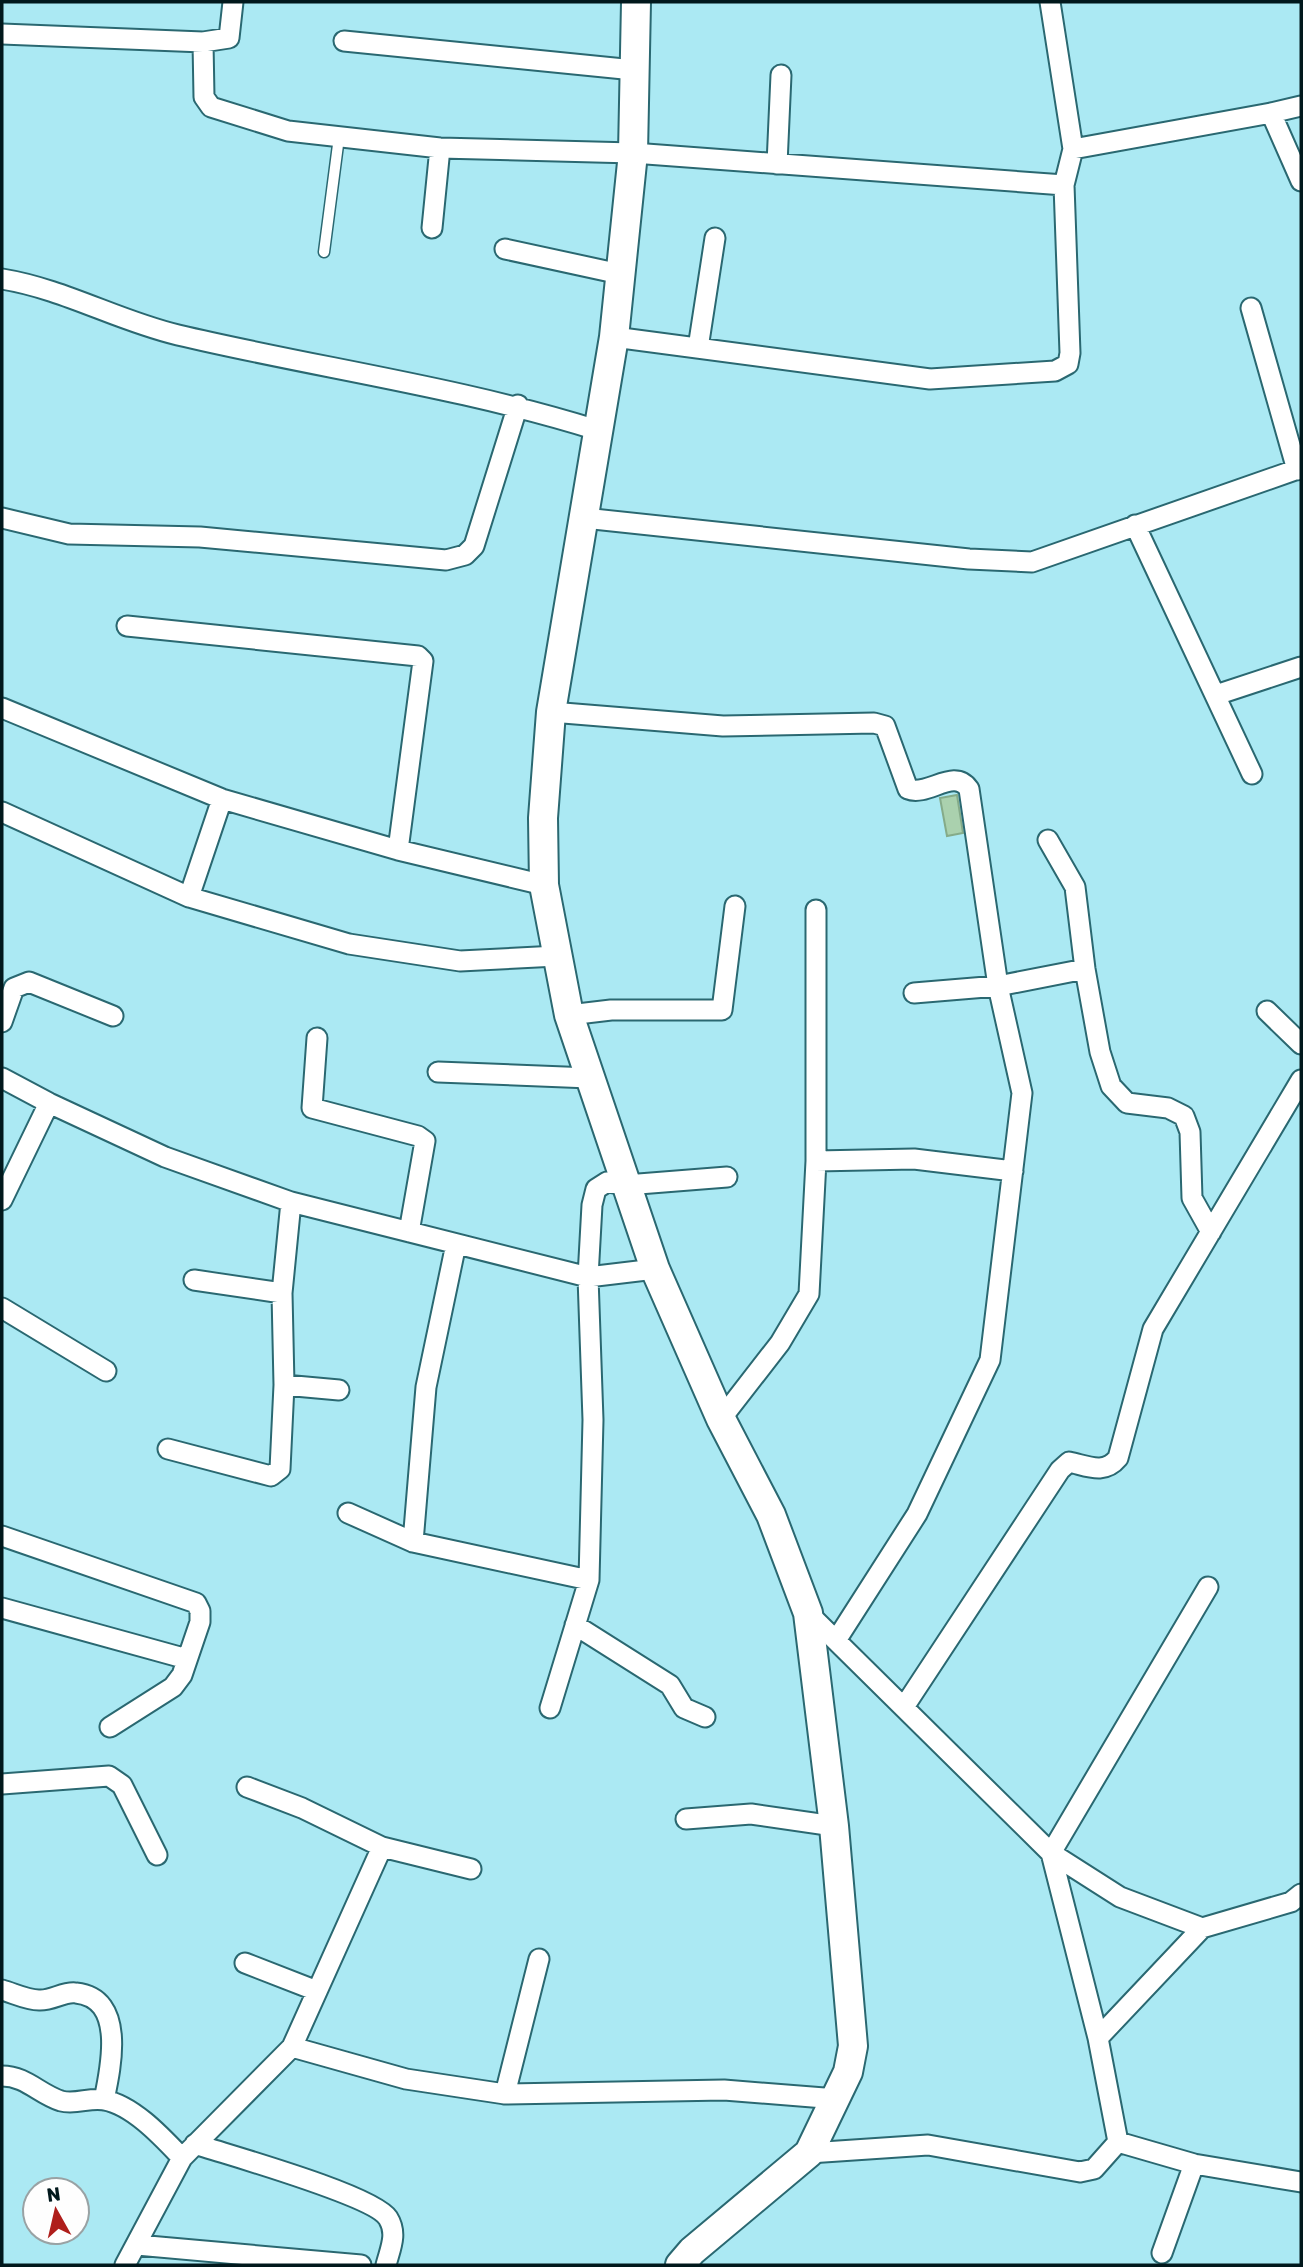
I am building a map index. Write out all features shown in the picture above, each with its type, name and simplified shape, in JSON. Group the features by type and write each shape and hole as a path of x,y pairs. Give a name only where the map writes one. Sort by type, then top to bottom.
{"main road":[{"path":"636,2 633,153 614,337 551,712 542,818 544,885 569,1015 655,1269 721,1419 771,1515 808,1613 834,1826 853,2046 848,2072 837,2099 809,2153 692,2251 680,2265"}],"street":[{"path":"2,34 203,42 229,38 233,2"},
{"path":"614,337 930,379 1055,371 1068,364 1070,353 1064,185 1073,149 1050,2"},
{"path":"344,41 634,70"},
{"path":"203,42 204,97 211,107 288,131 440,148 633,153 1064,185"},
{"path":"777,164 781,75"},
{"path":"1073,149 1301,106"},
{"path":"1271,113 1301,181"},
{"path":"432,228 440,148"},
{"path":"698,348 715,239"},
{"path":"505,249 620,274"},
{"path":"2,279 36,284 175,334 518,405 597,430"},
{"path":"584,518 969,559 1032,562 1299,469 1251,308"},
{"path":"2,517 69,534 200,537 446,560 465,555 474,546 518,405"},
{"path":"1135,525 1252,774"},
{"path":"127,626 418,656 423,661 398,850"},
{"path":"1216,695 1301,667"},
{"path":"2,708 222,799 398,850 544,885"},
{"path":"551,712 723,726 874,723 885,726 908,789 915,792 957,779 965,782 969,789 999,986 1022,1093 990,1360 917,1514 837,1639"},
{"path":"189,897 222,799"},
{"path":"2,812 189,897 349,944 460,961 557,956"},
{"path":"1048,840 1076,887 1085,969 1100,1052 1111,1086 1126,1103 1168,1108 1184,1116 1190,1132 1192,1198 1211,1232"},
{"path":"569,1015 611,1010 722,1010 735,906"},
{"path":"721,1419 780,1343 808,1294 816,1161 816,910"},
{"path":"914,993 999,986 1085,969"},
{"path":"3,1017 15,988 29,982 113,1016"},
{"path":"1267,1011 1301,1044"},
{"path":"317,1038 312,1108 425,1140 409,1232"},
{"path":"438,1072 590,1078"},
{"path":"2,1077 48,1103 165,1157 291,1202 588,1277 655,1269"},
{"path":"904,1707 1060,1470 1069,1462 1102,1469 1110,1467 1118,1458 1153,1329 1301,1080"},
{"path":"2,1200 48,1103"},
{"path":"816,1161 914,1159 1013,1171"},
{"path":"550,1708 589,1580 593,1420 588,1277 592,1205 596,1189 607,1182 626,1185 727,1177"},
{"path":"168,1449 271,1476 280,1469 284,1385 282,1293 291,1202"},
{"path":"413,1542 426,1387 456,1244"},
{"path":"194,1280 282,1293"},
{"path":"2,1308 106,1371"},
{"path":"284,1385 339,1390"},
{"path":"348,1513 413,1542 589,1580"},
{"path":"2,1536 196,1603 200,1611 200,1622 187,1659 173,1687 110,1727"},
{"path":"1118,2142 1098,2038 1051,1853 1208,1587"},
{"path":"2,1608 187,1659"},
{"path":"808,1613 1051,1853 1120,1897 1202,1928"},
{"path":"575,1625 670,1685 684,1708 705,1717"},
{"path":"2,1784 109,1776 122,1785 157,1855"},
{"path":"247,1787 302,1808 382,1847 471,1869"},
{"path":"686,1819 751,1814 834,1826"},
{"path":"125,2265 188,2151 292,2047 382,1847"},
{"path":"1098,2038 1202,1928 1298,1901"},
{"path":"505,2094 540,1959"},
{"path":"245,1963 317,1992"},
{"path":"2,1990 39,2000 72,1992 95,1999 105,2010 113,2052 104,2100"},
{"path":"292,2047 406,2079 505,2094 724,2090 837,2099"},
{"path":"2,2076 17,2076 60,2101 78,2103 104,2100 152,2125 188,2151 350,2196 387,2216 394,2234 386,2265"},
{"path":"809,2153 928,2145 1080,2172 1094,2169 1118,2142"},
{"path":"1118,2142 1194,2164 1301,2182"},
{"path":"1162,2253 1194,2164"},
{"path":"136,2245 361,2265"}],"lane":[{"path":"324,252 339,138"}],"building":[{"path":"957,795 963,833 947,836 940,798"}]}
